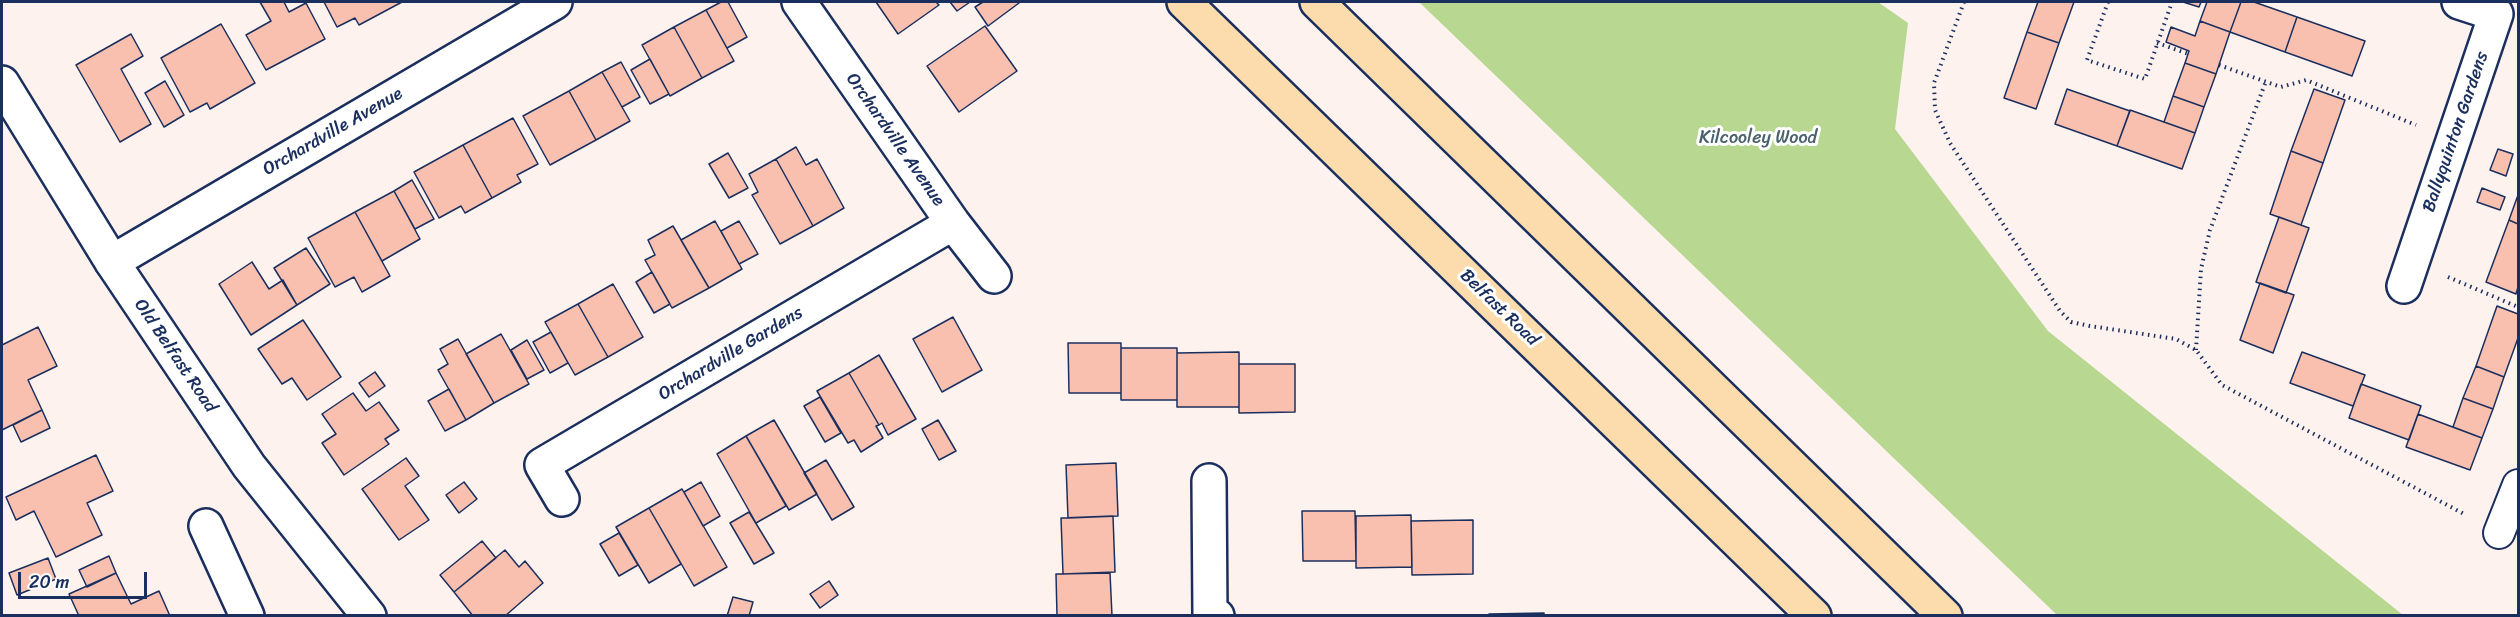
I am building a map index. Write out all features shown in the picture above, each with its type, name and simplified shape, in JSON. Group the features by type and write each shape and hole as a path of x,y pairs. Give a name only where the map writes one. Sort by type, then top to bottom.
{"highway":[{"name":"Belfast Road","path":"1184,2 1814,615"},
{"path":"1317,2 1945,615"}],"street":[{"name":"Orchardville Avenue","path":"112,262 555,2"},
{"name":"Orchardville Avenue","path":"799,2 952,223 994,276"},
{"name":"Ballyquinton Gardens","path":"2408,274 2496,15 2459,2"},
{"name":"Old Belfast Road","path":"2,82 112,262 249,466 369,615"},
{"name":"Orchardville Gardens","path":"562,499 542,465 952,223"},
{"path":"1209,481 1210,615 1217,615"},
{"path":"2499,533 2518,485"},
{"path":"206,526 247,615"}],"path":[{"path":"1964,2 1934,83 1935,110 1950,143 2060,311 2071,321 2090,327 2176,339 2196,350 2222,385 2499,533"},
{"path":"2108,2 2087,60 2145,79 2172,2"},
{"path":"2157,43 2189,54"},
{"path":"2219,64 2281,87 2306,80 2453,140"},
{"path":"2196,350 2201,269 2210,230 2266,81"},
{"path":"2408,274 2518,307"}],"green space":[{"name":"Kilcooley Wood","path":"1419,2 1878,2 1908,23 1895,129 2048,331 2403,615 2057,615"}],"building":[{"path":"260,2 284,2 289,12 306,3 325,39 266,70 246,35 271,21"},
{"path":"324,2 402,2 359,25 355,18 337,27"},
{"path":"721,2 728,2 747,37 727,48 706,10"},
{"path":"876,2 936,2 939,5 898,34"},
{"path":"950,2 970,2 957,11"},
{"path":"983,2 1019,3 988,26 975,7"},
{"path":"2038,2 2074,2 2059,43 2027,32"},
{"path":"2183,2 2201,2 2199,7"},
{"path":"2207,2 2241,2 2230,32 2200,21"},
{"path":"2241,2 2254,2 2297,17 2285,52 2230,32"},
{"path":"706,10 734,61 702,78 674,27"},
{"path":"2297,17 2365,41 2352,76 2285,52"},
{"path":"2200,21 2230,32 2216,74 2185,63 2189,51 2166,42 2171,27 2195,36"},
{"path":"221,24 255,83 210,109 207,103 190,112 161,58"},
{"path":"985,26 1017,71 959,112 927,66"},
{"path":"674,27 702,78 670,96 642,45"},
{"path":"2027,32 2059,43 2036,109 2004,98"},
{"path":"131,34 143,56 121,69 151,124 120,142 76,65"},
{"path":"650,59 669,94 650,104 631,70"},
{"path":"621,62 640,97 622,107 602,72"},
{"path":"2185,63 2216,74 2204,107 2173,96"},
{"path":"602,72 630,121 596,140 569,91"},
{"path":"165,81 184,115 164,127 145,93"},
{"path":"2067,89 2130,111 2117,146 2055,124"},
{"path":"2314,89 2345,100 2323,163 2291,151"},
{"path":"569,91 596,140 550,165 523,116"},
{"path":"2173,96 2204,107 2195,133 2164,122"},
{"path":"2130,110 2195,133 2182,169 2117,146"},
{"path":"513,118 538,164 517,175 521,182 492,198 463,145"},
{"path":"463,145 492,198 465,213 461,206 439,218 414,172"},
{"path":"796,147 806,165 817,159 844,208 813,226 776,159"},
{"path":"2498,149 2513,154 2506,176 2490,170"},
{"path":"2291,151 2323,163 2301,225 2270,214"},
{"path":"728,153 748,188 729,198 709,164"},
{"path":"776,159 813,226 780,244 752,195 758,192 749,174"},
{"path":"412,180 434,219 415,229 394,191"},
{"path":"2482,188 2505,197 2500,210 2477,202"},
{"path":"394,191 420,239 382,261 355,212"},
{"path":"2518,195 2518,224 2509,220"},
{"path":"355,212 390,276 362,292 354,277 335,287 308,238"},
{"path":"2279,217 2309,228 2286,293 2256,282"},
{"path":"2509,220 2518,224 2516,294 2486,282"},
{"path":"715,221 742,269 709,288 681,240"},
{"path":"739,221 758,254 739,264 721,231"},
{"path":"673,226 709,288 672,308 645,260 655,255 648,240"},
{"path":"306,248 330,284 297,305 274,268"},
{"path":"252,262 269,289 283,280 297,305 251,335 219,284"},
{"path":"652,272 670,304 654,313 636,282"},
{"path":"2260,283 2294,295 2273,353 2240,340"},
{"path":"613,284 643,337 608,357 578,304"},
{"path":"578,304 608,357 575,375 545,322"},
{"path":"2497,306 2518,314 2518,338 2504,377 2476,366"},
{"path":"953,317 982,370 942,392 913,339"},
{"path":"303,320 341,377 307,400 292,378 282,384 258,349"},
{"path":"38,327 57,366 28,380 42,410 2,430 2,345"},
{"path":"551,332 568,363 550,373 533,342"},
{"path":"501,334 529,384 494,403 466,354"},
{"path":"458,339 494,403 466,420 438,370 448,364 440,349"},
{"path":"527,340 544,370 527,379 511,350"},
{"path":"1068,343 1121,343 1121,393 1069,393"},
{"path":"1121,348 1177,348 1177,400 1121,400"},
{"path":"1239,352 1239,407 1177,407 1177,353"},
{"path":"2302,352 2365,375 2353,406 2290,383"},
{"path":"879,355 916,419 888,435 882,423 879,425 849,373"},
{"path":"1239,364 1295,364 1295,412 1239,413"},
{"path":"2476,366 2504,377 2493,409 2463,398"},
{"path":"375,372 385,386 369,397 359,383"},
{"path":"849,373 879,425 876,426 883,438 861,452 854,440 848,443 817,391"},
{"path":"2361,384 2421,406 2409,440 2349,418"},
{"path":"449,389 466,420 445,431 428,401"},
{"path":"353,393 366,411 379,402 399,430 385,439 389,444 344,475 322,443 336,434 322,414"},
{"path":"820,397 841,433 825,442 804,406"},
{"path":"2463,398 2493,409 2482,438 2453,427"},
{"path":"42,410 50,428 21,442 13,425"},
{"path":"2418,414 2482,438 2470,470 2406,447"},
{"path":"774,420 817,494 789,510 746,436"},
{"path":"938,420 956,451 939,460 922,429"},
{"path":"746,436 786,506 756,523 717,454"},
{"path":"96,455 113,491 87,503 102,535 56,557 34,511 16,520 6,497"},
{"path":"406,458 419,476 405,486 429,520 399,540 362,489"},
{"path":"826,460 854,507 832,520 804,473"},
{"path":"1116,463 1118,516 1068,518 1066,465"},
{"path":"464,482 477,499 459,513 446,495"},
{"path":"701,482 720,516 703,526 684,492"},
{"path":"682,489 727,567 694,586 649,508"},
{"path":"649,508 681,564 649,583 616,527"},
{"path":"1302,511 1355,511 1356,561 1303,561"},
{"path":"749,512 774,553 754,564 730,523"},
{"path":"1411,515 1412,567 1356,568 1356,516"},
{"path":"1113,516 1115,572 1063,574 1061,518"},
{"path":"1473,520 1473,574 1412,575 1411,521"},
{"path":"619,533 638,565 619,576 600,544"},
{"path":"482,541 496,558 454,592 440,575"},
{"path":"505,550 519,567 525,561 543,583 505,616 473,616 454,592"},
{"path":"109,556 116,573 87,587 79,570"},
{"path":"48,558 56,579 17,595 9,573"},
{"path":"116,573 131,604 159,591 170,616 79,616 69,594"},
{"path":"1110,573 1112,616 1057,616 1056,574"},
{"path":"829,581 838,595 820,608 810,594"},
{"path":"733,597 753,602 749,616 727,616"},
{"path":"1544,613 1544,616 1489,616 1489,614"}]}
